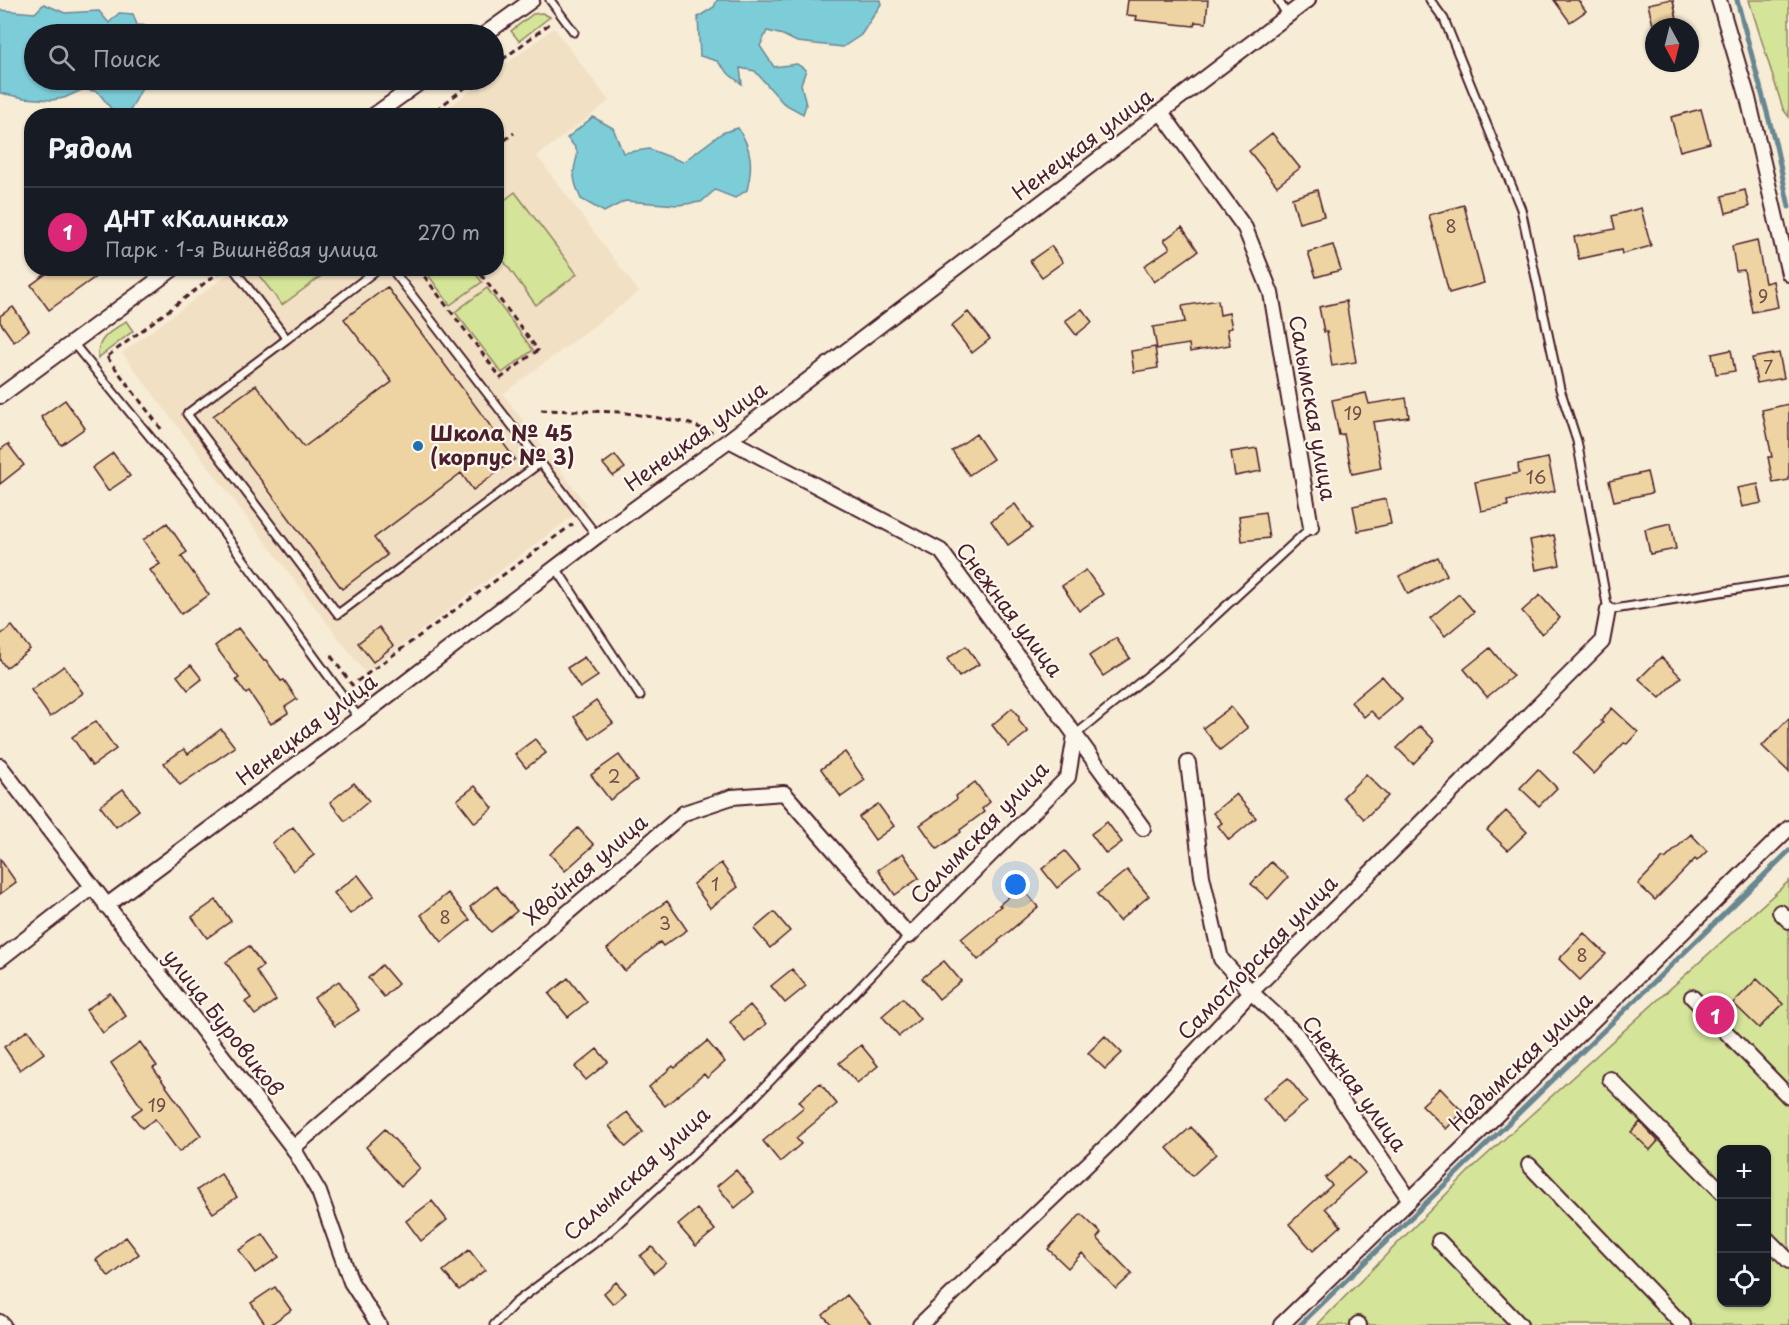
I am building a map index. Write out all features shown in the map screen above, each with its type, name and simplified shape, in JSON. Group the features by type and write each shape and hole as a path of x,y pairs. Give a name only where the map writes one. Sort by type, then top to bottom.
{"street":[{"path":"499,24 532,0"},
{"name":"Ненецкая улица","path":"106,906 359,718 597,536 729,440 1308,0"},
{"path":"1719,0 1748,98 1789,274"},
{"path":"385,108 409,90"},
{"name":"Салымская улица","path":"1161,112 1245,228 1271,293 1311,527"},
{"path":"0,396 163,276"},
{"name":"Снежная улица","path":"729,440 941,551 1143,828"},
{"name":"Самотлорская улица","path":"920,1325 1117,1136 1251,993 1602,642 1608,610"},
{"name":"Салымская улица","path":"909,936 1068,777 1075,735"},
{"name":"Снежная улица","path":"1188,763 1202,876 1221,959 1251,993 1296,1034 1410,1200"},
{"name":"улица Буровиков","path":"0,766 293,1148 319,1192 351,1282 379,1325"},
{"name":"Хвойная улица","path":"293,1148 684,813 732,797 784,794 909,936"},
{"name":"Надымская улица","path":"1281,1325 1789,828"},
{"path":"0,959 92,887"},
{"path":"1692,997 1789,1097"},
{"path":"1610,1079 1717,1187"},
{"path":"1529,1165 1683,1325"},
{"path":"1439,1241 1520,1325"},
{"path":"1771,1242 1789,1261"}],"lane":[{"path":"550,0 574,32"},
{"path":"1278,0 1287,15"},
{"path":"1430,0 1444,19 1521,208 1560,389 1577,441 1608,610 1789,581"},
{"path":"239,276 287,339"},
{"path":"370,276 187,414 338,614 540,463"},
{"path":"397,276 597,536"},
{"path":"73,343 187,482 359,718"},
{"name":"Салымская улица","path":"1075,735 1172,656 1311,527"},
{"path":"556,568 640,696"},
{"name":"Салымская улица","path":"494,1325 515,1303 608,1233 750,1101 909,936"}],"path":[{"path":"504,58 561,15"},
{"path":"439,108 463,90"},
{"path":"504,141 514,133"},
{"path":"92,368 213,276"},
{"path":"424,276 501,378 538,350 482,276"},
{"path":"107,357 163,432"},
{"path":"541,410 620,412 685,422 729,440"},
{"path":"324,647 352,685 582,517"}],"shaded area":[{"path":"554,28 609,101 537,156 639,292 503,394 587,505 365,673 122,353 226,276 504,276 504,108 447,108 472,90 504,90 504,66"}],"green space":[{"path":"1749,0 1789,0 1789,117 1783,109"},
{"path":"542,13 550,17 519,41 511,31 533,14"},
{"path":"515,192 577,274 536,305 504,262 504,201"},
{"path":"259,276 321,276 282,305"},
{"path":"429,276 477,276 482,282 450,305"},
{"path":"487,288 533,350 502,373 455,312"},
{"path":"126,321 133,331 98,358 102,340"},
{"path":"1789,881 1789,1325 1317,1325 1470,1170"}],"water":[{"path":"717,0 880,0 881,4 861,35 843,47 797,42 767,31 760,46 774,67 797,64 806,70 801,84 806,105 803,114 783,103 755,71 740,68 742,84 717,61 700,56 698,17 714,7"},
{"path":"44,4 65,13 99,11 109,23 119,13 133,14 137,24 24,24 24,90 82,90 64,98 52,100 0,93 0,10 35,13"},
{"path":"89,90 141,90 132,108 111,108 98,92"},
{"path":"593,117 613,128 623,153 649,149 683,162 722,133 738,128 749,151 750,173 747,190 735,198 715,190 701,202 678,205 625,201 604,212 581,199 574,178 577,153 567,138"}],"building":[{"path":"1128,0 1208,0 1206,23 1195,22 1194,26 1136,20 1137,16 1126,15"},
{"path":"1554,0 1578,0 1586,11 1570,22"},
{"path":"1673,0 1677,18 1651,18 1648,4"},
{"path":"1701,109 1710,143 1680,151 1671,117"},
{"path":"1272,133 1300,168 1277,186 1249,151"},
{"path":"1317,190 1324,216 1299,223 1292,198"},
{"path":"1745,190 1749,207 1726,213 1722,196"},
{"path":"1464,205 1484,283 1449,293 1429,215"},
{"path":"1641,208 1651,246 1622,254 1621,250 1579,259 1574,237 1615,229 1612,216"},
{"path":"1182,227 1198,251 1154,282 1144,266 1170,248 1164,240"},
{"path":"1757,240 1765,283 1773,281 1778,307 1752,312 1744,270 1736,271 1732,246"},
{"path":"1333,245 1341,270 1316,277 1308,252"},
{"path":"1051,246 1063,262 1042,277 1030,261"},
{"path":"43,276 97,276 49,310 31,285"},
{"name":"Школа № 45 (корпус № 3)","path":"387,287 515,459 473,490 461,473 374,538 387,555 342,589 213,416 256,385 304,447 392,382 344,319"},
{"path":"1218,300 1220,315 1229,313 1232,328 1227,329 1230,345 1190,352 1189,344 1157,349 1153,327 1185,322 1182,306"},
{"path":"1346,301 1356,362 1332,366 1327,332 1324,332 1319,307"},
{"path":"13,307 29,330 14,342 0,322 0,316"},
{"path":"1082,309 1092,322 1076,335 1065,321"},
{"path":"968,312 990,339 972,353 951,326"},
{"path":"1155,347 1158,368 1134,372 1131,351"},
{"path":"1731,350 1735,371 1716,374 1712,354"},
{"path":"1779,353 1784,378 1757,383 1752,358"},
{"path":"1366,393 1369,404 1406,398 1409,417 1373,422 1381,468 1352,474 1344,434 1339,435 1332,400"},
{"path":"65,400 85,428 61,445 41,417"},
{"path":"1789,404 1789,480 1773,483 1768,457 1772,457 1762,410"},
{"path":"976,434 993,459 969,475 952,451"},
{"path":"8,444 24,465 0,484 0,450"},
{"path":"1257,448 1261,471 1235,476 1231,452"},
{"path":"113,453 130,476 108,491 92,468"},
{"path":"615,455 625,468 613,476 603,464"},
{"path":"1548,458 1555,491 1507,501 1508,506 1481,511 1475,482 1519,473 1518,464"},
{"path":"1647,472 1652,493 1614,501 1609,481"},
{"path":"1758,484 1762,503 1742,507 1737,488"},
{"path":"1386,499 1391,524 1358,531 1353,506"},
{"path":"1015,504 1032,528 1008,545 991,521"},
{"path":"1265,512 1269,538 1242,541 1239,516"},
{"path":"167,523 187,552 181,556 209,595 181,614 150,570 160,564 143,540"},
{"path":"1671,523 1676,549 1650,554 1645,529"},
{"path":"1554,535 1560,565 1536,570 1530,540"},
{"path":"1438,557 1447,575 1408,594 1399,576"},
{"path":"1086,570 1103,594 1079,611 1062,586"},
{"path":"1459,594 1474,612 1445,636 1430,618"},
{"path":"1540,595 1560,618 1542,634 1522,611"},
{"path":"12,626 30,649 6,668 0,660 0,635"},
{"path":"379,627 393,646 373,662 358,643"},
{"path":"238,628 281,681 284,680 297,699 285,707 288,713 271,724 249,692 246,694 236,680 239,678 215,646"},
{"path":"1116,638 1130,658 1103,676 1089,656"},
{"path":"966,646 979,664 959,677 947,659"},
{"path":"1490,648 1513,676 1487,697 1464,669"},
{"path":"584,657 598,676 580,688 567,668"},
{"path":"1661,657 1681,677 1660,698 1639,679"},
{"path":"191,665 202,679 188,690 177,676"},
{"path":"64,666 83,693 50,717 31,690"},
{"path":"1382,676 1402,699 1379,719 1371,711 1364,717 1351,702"},
{"path":"596,701 613,723 590,739 574,717"},
{"path":"1231,707 1248,728 1220,750 1203,728"},
{"path":"1012,708 1028,732 1009,747 992,725"},
{"path":"1612,708 1638,732 1594,774 1573,753 1603,723 1601,721"},
{"path":"1789,718 1789,772 1762,746"},
{"path":"96,721 116,749 92,766 72,737"},
{"path":"1420,726 1435,741 1413,764 1397,748"},
{"path":"221,729 235,747 180,785 164,763 184,749 188,754"},
{"path":"535,739 546,753 526,768 515,754"},
{"path":"845,752 865,780 841,797 821,769"},
{"path":"619,755 637,780 610,800 591,775"},
{"path":"1538,769 1557,788 1539,806 1520,788"},
{"path":"1366,774 1388,796 1364,819 1343,797"},
{"path":"975,782 990,802 982,809 984,812 937,849 920,825 957,799 956,796"},
{"path":"354,783 369,801 345,821 330,802"},
{"path":"475,786 493,808 475,823 457,800"},
{"path":"123,789 139,810 116,827 100,806"},
{"path":"1236,794 1256,818 1229,840 1218,826 1222,823 1213,813"},
{"path":"878,804 894,826 875,840 859,817"},
{"path":"1506,811 1527,832 1508,850 1487,830"},
{"path":"1107,822 1122,842 1106,854 1091,834"},
{"path":"293,827 314,855 293,871 272,843"},
{"path":"578,828 594,845 565,871 550,854"},
{"path":"1691,834 1707,851 1697,861 1695,859 1655,900 1638,884"},
{"path":"1065,851 1080,869 1057,888 1042,869"},
{"path":"903,853 919,878 895,895 878,870"},
{"path":"0,859 16,882 0,894"},
{"path":"1271,862 1288,877 1268,899 1251,884"},
{"path":"721,863 738,887 710,908 693,884"},
{"path":"1127,870 1149,896 1119,921 1097,894"},
{"path":"358,875 374,896 350,914 334,893"},
{"path":"496,886 517,911 491,932 470,907"},
{"path":"1021,887 1038,907 978,960 961,939"},
{"path":"448,893 470,920 442,942 421,915"},
{"path":"216,900 231,921 207,938 192,917"},
{"path":"667,901 687,930 663,946 660,942 625,971 607,949"},
{"path":"774,912 790,931 770,948 754,929"},
{"path":"1584,933 1606,954 1580,980 1559,959"},
{"path":"249,946 263,966 256,971 276,1000 255,1015 245,1002 251,998 226,962"},
{"path":"944,961 961,981 939,999 922,978"},
{"path":"382,965 398,984 384,997 368,978"},
{"path":"792,969 806,986 785,1003 771,986"},
{"path":"568,978 587,1002 568,1017 549,994"},
{"path":"1757,979 1783,1004 1759,1028 1733,1003"},
{"path":"339,981 359,1010 335,1026 314,998"},
{"path":"110,993 126,1016 103,1033 86,1010"},
{"path":"903,998 920,1019 899,1036 882,1016"},
{"path":"750,1005 766,1024 745,1042 730,1022"},
{"path":"28,1030 44,1053 20,1070 4,1047"},
{"path":"1105,1036 1122,1053 1105,1069 1088,1053"},
{"path":"707,1041 725,1062 707,1078 704,1074 665,1106 649,1087"},
{"path":"140,1042 157,1066 153,1068 201,1135 179,1152 155,1119 142,1128 132,1115 142,1108 111,1063"},
{"path":"861,1045 878,1066 857,1083 839,1063"},
{"path":"597,1049 608,1062 586,1080 575,1067"},
{"path":"1288,1078 1307,1102 1282,1122 1263,1098"},
{"path":"820,1083 837,1104 796,1138 801,1144 780,1162 763,1141 804,1107 799,1101"},
{"path":"1440,1088 1463,1112 1446,1129 1422,1105"},
{"path":"627,1112 643,1132 626,1147 609,1126"},
{"path":"1640,1122 1658,1141 1650,1150 1631,1132"},
{"path":"1191,1127 1216,1154 1192,1176 1167,1148"},
{"path":"385,1129 420,1168 401,1186 366,1147"},
{"path":"1350,1156 1365,1173 1325,1208 1341,1226 1313,1251 1289,1224 1332,1185 1325,1178"},
{"path":"736,1170 754,1192 735,1208 717,1186"},
{"path":"221,1174 237,1197 213,1213 197,1190"},
{"path":"432,1201 447,1220 421,1241 406,1221"},
{"path":"697,1209 715,1230 696,1246 678,1225"},
{"path":"1081,1214 1101,1233 1097,1238 1132,1274 1116,1289 1082,1253 1068,1268 1048,1249"},
{"path":"263,1234 279,1257 255,1273 239,1250"},
{"path":"126,1237 139,1254 109,1277 96,1260"},
{"path":"652,1247 666,1263 654,1273 640,1256"},
{"path":"469,1250 485,1270 459,1290 443,1271"},
{"path":"616,1282 626,1293 613,1304 604,1293"},
{"path":"275,1287 291,1310 270,1325 266,1325 251,1303"},
{"path":"847,1295 872,1325 832,1325 823,1315"}],"waterway":[{"path":"1737,0 1776,146 1789,207"},
{"path":"1300,1325 1789,851"}],"place":[{"name":"Школа № 45 (корпус № 3)","path":"418,446"},
{"name":"ДНТ «Калинка»","path":"1715,1015"}]}
